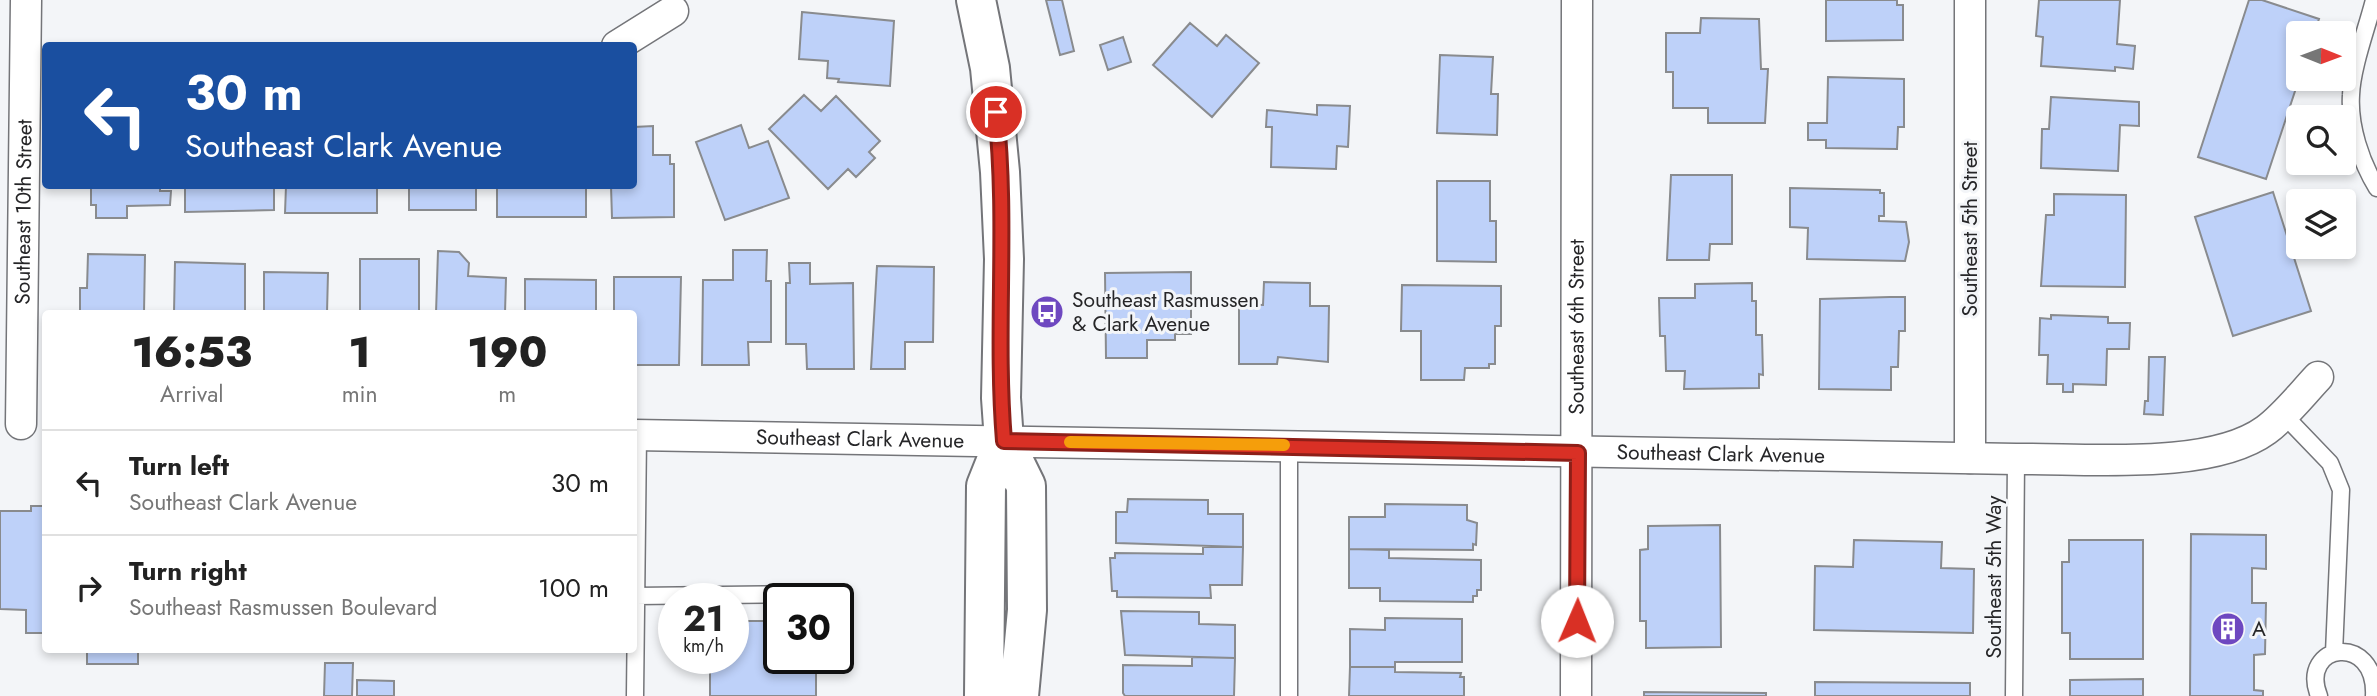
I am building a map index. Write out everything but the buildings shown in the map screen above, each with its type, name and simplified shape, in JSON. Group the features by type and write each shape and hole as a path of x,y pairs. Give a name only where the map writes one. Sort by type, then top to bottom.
{"street":[{"name":"Southeast 10th Street","path":"22,424 35,50 26,0"},
{"path":"976,0 990,68 999,150 1004,259 1001,398 1004,441 1026,486 1027,610 1019,696"},
{"name":"Southeast 6th Street","path":"1576,696 1577,0"},
{"name":"Southeast 5th Street","path":"1970,0 1970,458"},
{"path":"623,42 673,11"},
{"name":"Southeast Clark Avenue","path":"637,435 1289,445 1578,453 2015,459 2186,457 2232,449 2267,429 2318,377"},
{"path":"984,696 986,486 1004,441"}],"lane":[{"path":"2374,0 2351,95 2354,127 2365,168 2377,188"},
{"path":"2282,414 2330,463 2341,491 2334,653"},
{"path":"1289,445 1289,696"},
{"name":"Southeast 5th Way","path":"2014,696 2015,459"},
{"path":"637,596 763,595"},
{"path":"2319,696 2315,680 2317,670 2334,653 2351,652 2369,662 2377,682 2374,696"},
{"path":"635,653 635,696"}],"slow traffic":[{"path":"1070,442 1284,445"}],"place":[{"name":"Southeast Rasmussen & Clark Avenue","path":"1047,312"},
{"name":"A","path":"2228,629"}],"route":[{"path":"996,112 1004,259 1001,398 1004,441 1578,453 1577,621"}]}
